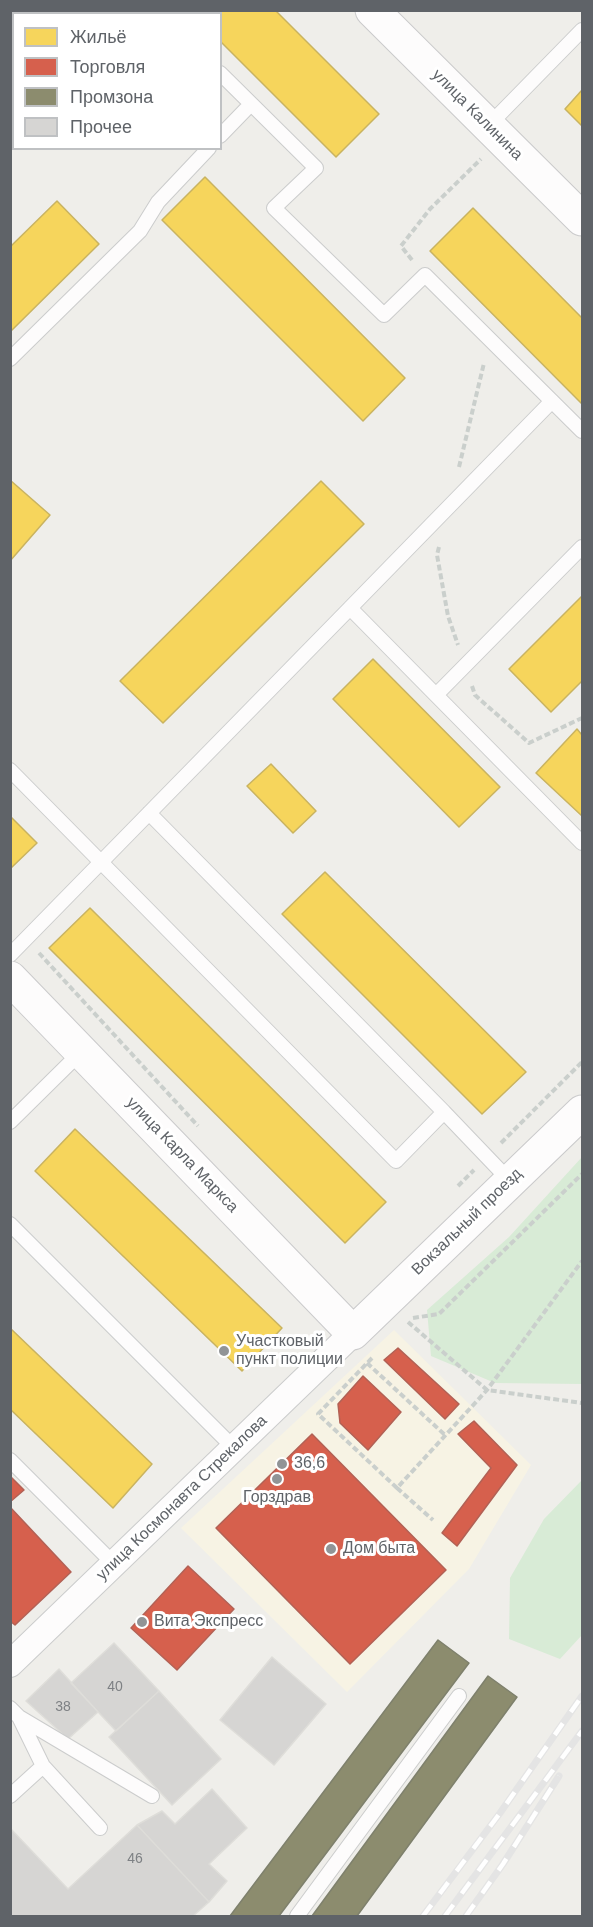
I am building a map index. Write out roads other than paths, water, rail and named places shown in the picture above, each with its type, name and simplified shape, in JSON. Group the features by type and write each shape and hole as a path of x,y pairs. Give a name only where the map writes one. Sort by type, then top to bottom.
{"street":[{"name":"улица Калинина","path":"372,10 488,139 582,219"},
{"name":"улица Карла Маркса","path":"10,978 364,1344"},
{"name":"Вокзальный проезд","path":"364,1344 510,1181 582,1112"},
{"name":"улица Космонавта Стрекалова","path":"10,1664 234,1448 364,1344"}],"lane":[{"path":"488,139 582,30"},
{"path":"222,75 316,168 274,208 384,315 425,274 582,431"},
{"path":"222,134 251,104"},
{"path":"10,359 140,231 159,202 207,150"},
{"path":"10,955 552,401"},
{"path":"436,695 582,548"},
{"path":"350,608 582,843"},
{"path":"10,770 396,1161 444,1112"},
{"path":"149,813 510,1181"},
{"path":"10,1122 82,1052"},
{"path":"10,1224 234,1448"},
{"path":"10,1460 114,1564"},
{"path":"297,1917 459,1696"},
{"path":"15,1713 43,1766 100,1828"},
{"path":"15,1713 152,1796"},
{"path":"10,1796 43,1766"}],"railway":[{"path":"423,1916 500,1813 582,1696"},
{"path":"445,1916 582,1731"},
{"path":"466,1916 503,1864 559,1776"}],"place":[{"name":"Участковый пункт полиции","path":"224,1351"},
{"name":"36,6","path":"282,1464"},
{"name":"Горздрав","path":"277,1479"},
{"name":"Дом быта","path":"331,1549"},
{"name":"Вита Экспресс","path":"142,1622"}]}
